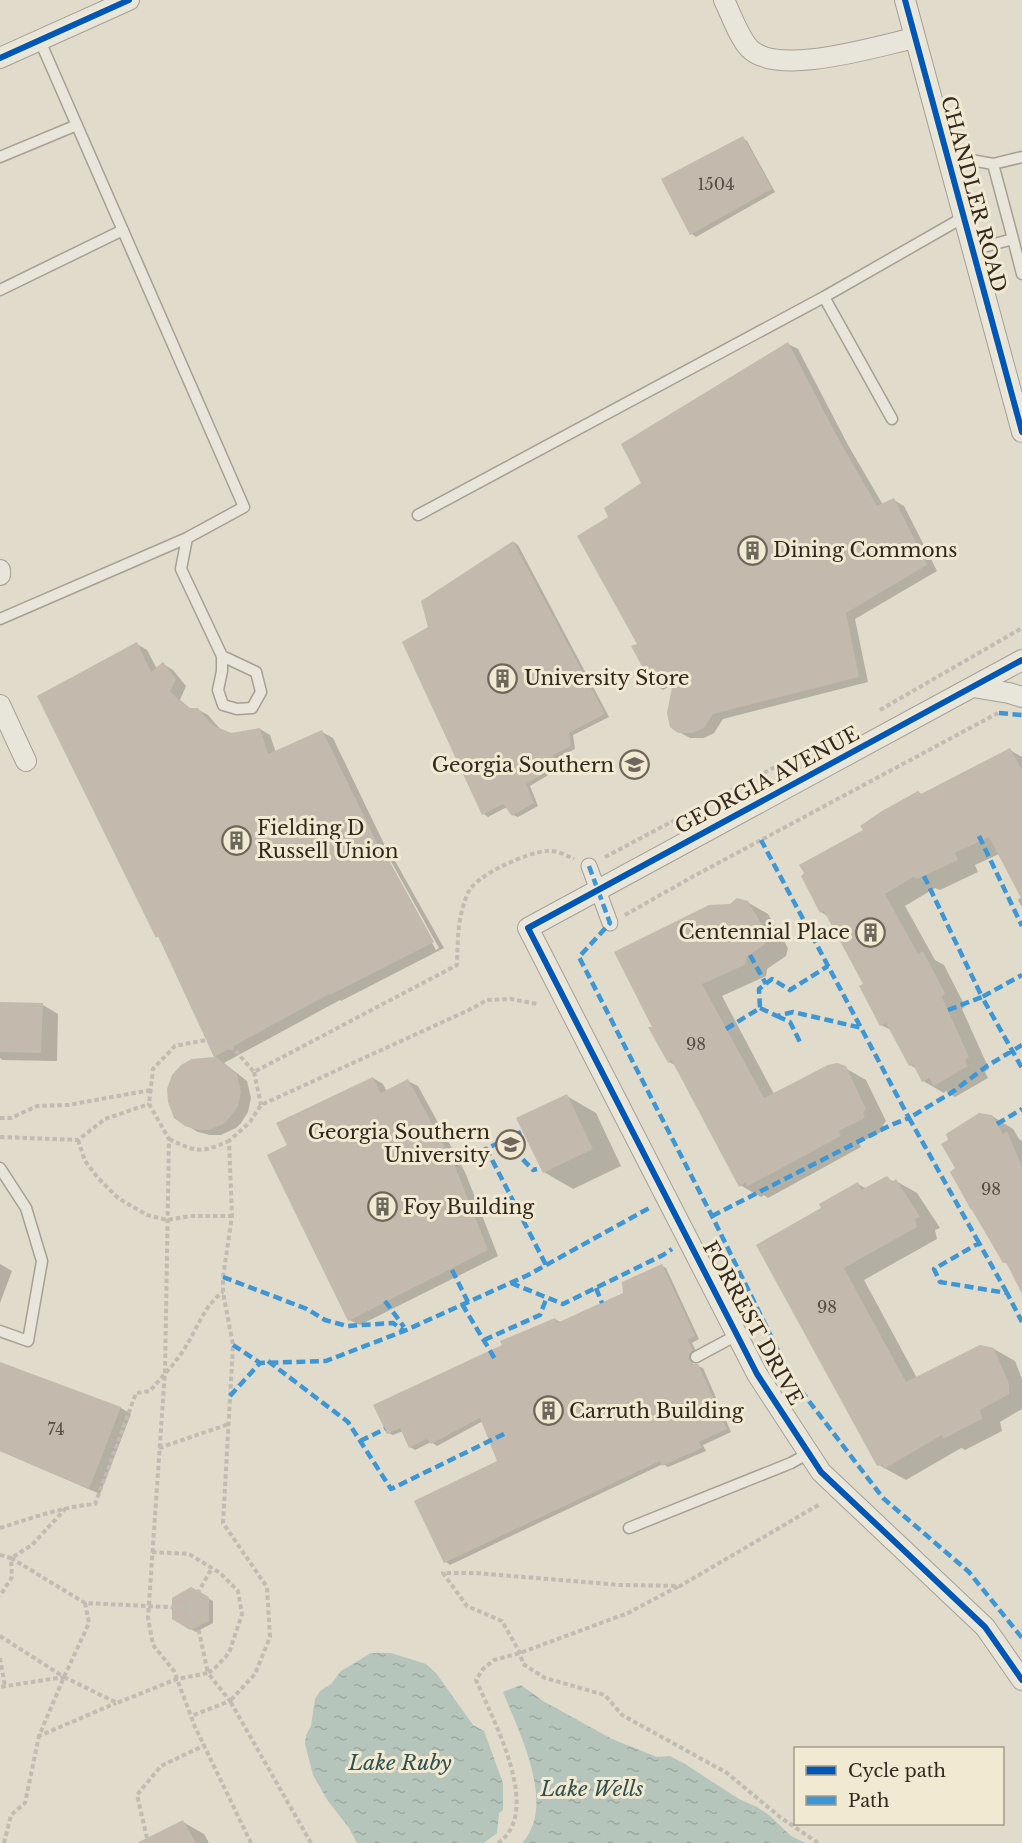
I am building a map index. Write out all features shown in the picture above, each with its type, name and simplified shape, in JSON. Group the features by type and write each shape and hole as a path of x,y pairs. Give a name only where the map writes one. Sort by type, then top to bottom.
{"street":[{"path":"0,58 129,0"},
{"path":"724,0 748,47 760,57 780,61 810,61 915,38"},
{"name":"CHANDLER ROAD","path":"905,0 1022,432"},
{"path":"0,570 0,575"},
{"name":"GEORGIA AVENUE","path":"528,928 1022,660"},
{"path":"972,687 1022,697"},
{"path":"0,705 26,761"},
{"path":"589,866 610,923"},
{"name":"FORREST DRIVE","path":"528,928 757,1374 821,1472 985,1628 1022,1680"}],"lane":[{"path":"0,619 187,538 244,507 40,41"},
{"path":"0,157 77,125"},
{"path":"949,167 971,160 993,164 1022,157"},
{"path":"993,164 1022,274"},
{"path":"418,515 824,297 964,217"},
{"path":"0,290 123,230"},
{"path":"972,250 1013,239"},
{"path":"824,297 892,419"},
{"path":"187,538 181,569 222,656 218,690 223,705 237,709 252,708 261,692 256,672 222,656"},
{"path":"0,1168 26,1208 42,1261 28,1341 0,1331"},
{"path":"696,1357 737,1335"},
{"path":"629,1528 809,1453"}],"path":[{"path":"879,711 1022,627"},
{"path":"610,923 999,713"},
{"path":"255,1072 457,965 458,923 469,890 495,869 525,855 550,850 589,866 776,766"},
{"path":"261,1105 255,1072 234,1049 206,1040 175,1046 153,1069 149,1104 170,1139 188,1148 205,1150 229,1140 250,1122 261,1105 459,1015 487,1000 511,999 537,1004"},
{"path":"0,1118 11,1118 37,1106 68,1105 151,1090"},
{"path":"0,1137 78,1140 105,1119 149,1104"},
{"path":"170,1139 165,1373 148,1618 153,1646 174,1671 191,1716 251,1843"},
{"path":"78,1140 85,1161 98,1178 118,1198 147,1215 167,1220 190,1216 232,1216"},
{"path":"191,1716 230,1701 255,1674 270,1637 267,1587 223,1523 233,1345 223,1293 223,1277 232,1216 229,1140"},
{"path":"0,1528 66,1508 95,1504 136,1393 150,1391 186,1348 207,1308 223,1293"},
{"path":"159,1448 229,1424"},
{"path":"498,1843 505,1839 513,1827 517,1801 512,1767 476,1680 483,1669 494,1660 520,1653 628,1613 680,1586 820,1504"},
{"path":"10,1558 32,1545 66,1508"},
{"path":"39,1736 177,1679 208,1673 229,1653 242,1614 238,1591 220,1573 189,1554 152,1552"},
{"path":"0,1555 10,1558 85,1603 189,1608"},
{"path":"0,1596 12,1577 10,1558"},
{"path":"189,1608 212,1568"},
{"path":"680,1586 621,1585 475,1573 443,1573 466,1606 502,1621 520,1653 523,1664 545,1678 604,1695 622,1715 727,1773 780,1817 818,1843"},
{"path":"4,1843 11,1815 24,1803 39,1736 89,1623 85,1603"},
{"path":"189,1608 198,1627 208,1673 230,1701 311,1843"},
{"path":"0,1636 64,1677 117,1703"},
{"path":"0,1658 2,1687 64,1677"},
{"path":"147,1838 137,1795 161,1766 205,1745"}],"water":[{"name":"Lake Ruby","path":"371,1653 391,1653 426,1664 436,1673 473,1725 484,1731 503,1783 503,1810 499,1813 497,1833 484,1843 357,1843 349,1828 328,1801 313,1775 305,1744 306,1735 311,1726 315,1699 341,1671"},
{"name":"Lake Wells","path":"521,1685 543,1701 612,1739 657,1757 670,1756 685,1764 739,1799 757,1807 791,1836 805,1843 522,1843 532,1828 536,1809 536,1790 532,1769 518,1727 503,1692"}],"building":[{"path":"743,136 772,189 690,235 661,179"},
{"name":"Dining Commons","path":"788,342 838,438 877,506 894,498 927,565 846,613 859,677 713,714 704,728 693,733 678,733 670,727 667,713 675,672 652,685 631,646 637,644 577,536 608,517 604,508 641,483 621,444"},
{"name":"University Store","path":"513,541 605,714 569,733 571,746 553,755 556,766 526,784 534,803 512,816 503,804 482,815 402,642 428,627 421,601"},
{"name":"Fielding D Russell Union","path":"137,642 151,672 163,662 176,679 170,692 189,708 198,708 212,725 231,733 260,728 268,754 322,730 378,845 380,844 434,942 329,994 214,1057 158,936 156,938 37,696"},
{"name":"Centennial Place","path":"1010,748 1022,770 1022,900 989,837 955,853 958,860 918,879 913,877 885,894 918,954 923,951 945,993 942,997 969,1057 965,1060 968,1066 934,1086 929,1078 922,1082 913,1064 909,1066 886,1023 880,1026 859,986 863,984 824,911 820,913 801,876 804,873 799,865 863,830 860,826 918,791 921,794"},
{"name":"Centennial Place","path":"737,898 748,901 768,935 765,944 747,957 745,965 702,984 764,1098 828,1065 837,1063 846,1066 866,1109 863,1113 865,1118 839,1131 841,1136 746,1187 746,1182 739,1187 671,1059 668,1063 648,1027 652,1027 614,952 709,905 730,904"},
{"path":"0,1002 43,1003 41,1053 0,1052"},
{"path":"216,1057 237,1074 241,1092 238,1106 225,1123 209,1130 198,1130 185,1126 174,1118 168,1102 167,1089 172,1075 181,1065 192,1059"},
{"name":"Foy Building","path":"373,1077 381,1093 408,1079 454,1164 488,1250 348,1321 267,1155 287,1145 276,1123"},
{"path":"567,1094 593,1149 543,1173 516,1118"},
{"path":"979,1113 992,1115 1003,1134 1007,1131 1022,1167 1022,1294 1006,1262 1003,1263 950,1172 955,1168 941,1144 948,1140 946,1134"},
{"path":"887,1176 892,1182 896,1179 920,1217 915,1219 917,1227 844,1268 906,1382 980,1345 994,1348 1009,1384 1009,1394 980,1410 982,1419 943,1439 942,1435 884,1469 883,1465 877,1466 756,1245 821,1208 819,1204 858,1182 861,1190"},
{"name":"Carruth Building","path":"662,1264 695,1336 688,1340 693,1350 689,1354 689,1360 693,1364 698,1364 727,1429 699,1442 702,1448 662,1466 660,1461 444,1563 414,1501 497,1461 480,1418 431,1444 427,1439 409,1448 400,1428 387,1434 373,1405 502,1345 500,1341 555,1318 557,1323 623,1293 622,1282"},
{"path":"0,1362 121,1407 89,1489 0,1451"},
{"path":"191,1587 209,1597 209,1621 190,1630 172,1619 172,1598"},
{"path":"183,1820 196,1843 137,1843"}],"marked path":[{"path":"999,713 1022,715"},
{"path":"979,836 1022,926"},
{"path":"712,1216 909,1118 761,840"},
{"path":"589,866 610,923 579,957 712,1216 792,1379 883,1498 969,1572 1022,1638"},
{"path":"924,876 982,997 1022,975"},
{"path":"750,955 766,984"},
{"path":"726,1029 760,1008 759,989 772,979 790,990 828,966"},
{"path":"948,1010 982,997 1022,1068"},
{"path":"760,1008 777,1016 793,1012 862,1028"},
{"path":"777,1016 790,1022 800,1042"},
{"path":"979,1243 909,1118 1022,1045"},
{"path":"997,1124 1022,1109"},
{"path":"455,1164 521,1132"},
{"path":"504,1140 533,1170 537,1169"},
{"path":"486,1148 546,1265"},
{"path":"230,1396 260,1363 326,1361 404,1331 528,1275 651,1207"},
{"path":"1007,1293 979,1243 934,1269 940,1282 1007,1293 1022,1322"},
{"path":"511,1283 563,1304 672,1249"},
{"path":"452,1270 468,1302"},
{"path":"223,1277 307,1309 325,1320 347,1326 393,1323 404,1331"},
{"path":"596,1288 602,1303"},
{"path":"484,1340 540,1315 547,1297"},
{"path":"385,1301 404,1327"},
{"path":"462,1304 495,1359"},
{"path":"233,1345 260,1363"},
{"path":"268,1361 348,1422 391,1489 508,1432"},
{"path":"360,1441 385,1429"}],"cycle path":[{"path":"0,58 129,0"},
{"path":"905,0 1022,432"},
{"path":"1022,660 528,928 757,1374 821,1472 985,1627 1022,1680"}],"place":[{"name":"Dining Commons","path":"752,550"},
{"name":"University Store","path":"503,678"},
{"name":"Georgia Southern","path":"635,765"},
{"name":"Fielding D Russell Union","path":"236,840"},
{"name":"Centennial Place","path":"871,932"},
{"name":"Georgia Southern University","path":"511,1144"},
{"name":"Foy Building","path":"382,1207"},
{"name":"Carruth Building","path":"548,1411"}]}
